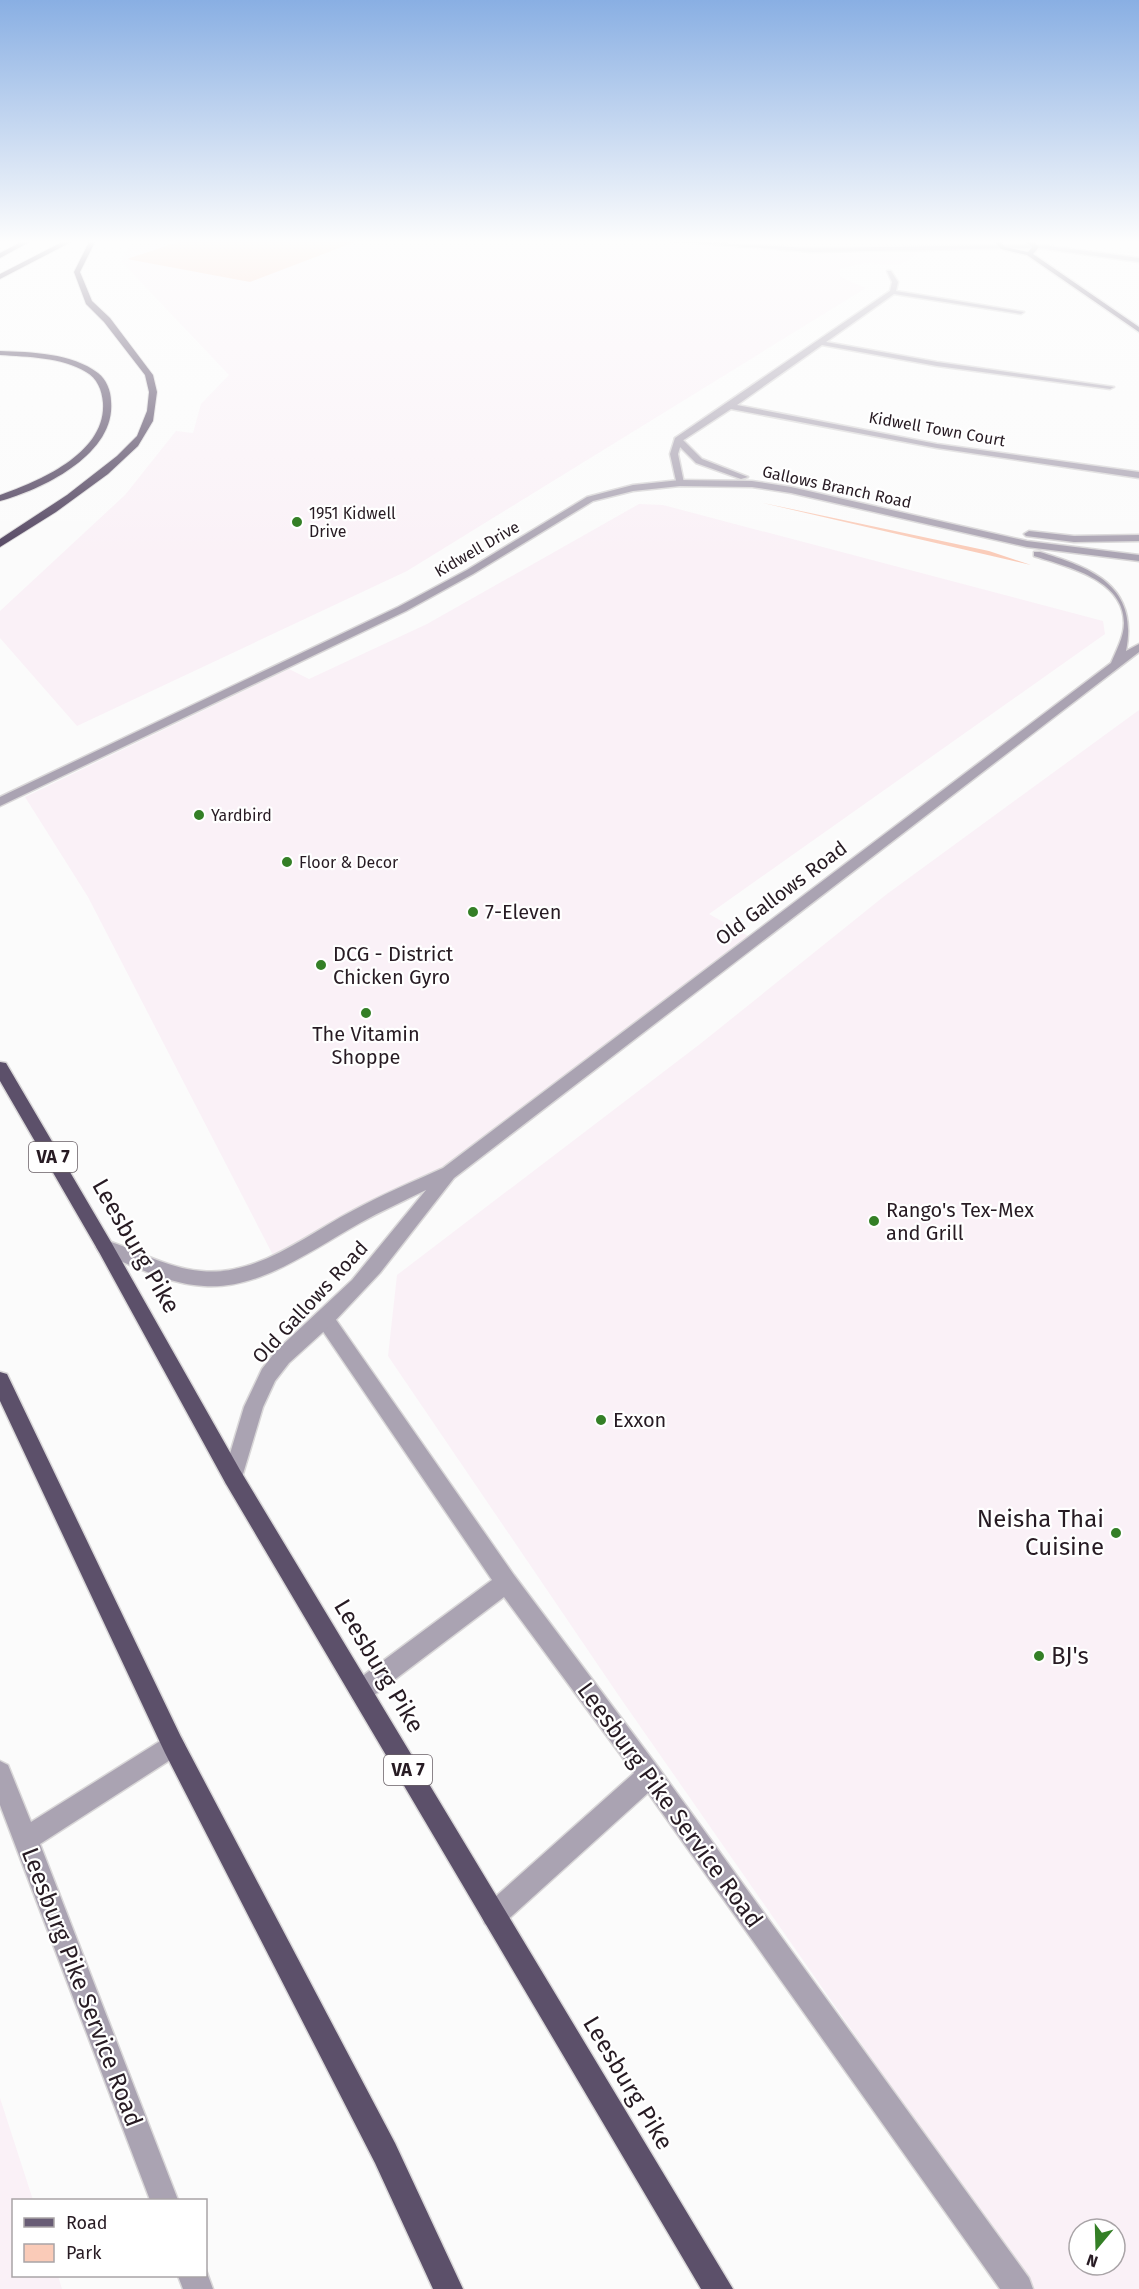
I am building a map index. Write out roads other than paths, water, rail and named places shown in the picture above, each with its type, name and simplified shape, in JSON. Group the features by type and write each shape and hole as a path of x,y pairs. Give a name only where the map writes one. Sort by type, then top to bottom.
{"highway":[{"path":"0,544 101,474 136,443 147,424 153,399 152,383 149,375 127,347"},
{"path":"0,353 50,358 80,367 97,376 109,404 108,417 96,440 77,460 41,482 0,498"},
{"name":"Leesburg Pike","path":"0,1067 105,1248 233,1477 718,2289"},
{"path":"2,1389 173,1746 385,2153 448,2289"}],"street":[{"path":"680,483 674,454 678,440 815,347"},
{"path":"842,347 937,364 1110,387"},
{"name":"Kidwell Town Court","path":"730,406 938,446 1139,475"},
{"path":"678,440 688,453 706,465 791,490"},
{"name":"Gallows Branch Road","path":"680,483 752,484 791,490 1053,549 1139,558"},
{"name":"Kidwell Drive","path":"0,802 402,609 470,572 590,500 633,488 680,483"},
{"path":"951,527 1083,570 1120,594 1128,610 1129,624 1116,665"},
{"name":"Gallows Branch Road","path":"951,527 1074,539 1139,538"},
{"name":"Old Gallows Road","path":"105,1248 182,1275 201,1279 217,1279 241,1274 276,1261 359,1214 449,1173 1139,647"},
{"name":"Old Gallows Road","path":"233,1477 263,1385 297,1342 325,1318 401,1237 449,1173"},
{"name":"Leesburg Pike Service Road","path":"325,1318 506,1582 650,1775 1018,2289"},
{"path":"361,1691 506,1582"},
{"path":"26,1839 173,1746"},
{"name":"Leesburg Pike Service Road","path":"0,1773 164,2199"},
{"path":"494,1915 650,1775"}],"place":[{"name":"1951 Kidwell Drive","path":"297,522"},
{"name":"Yardbird","path":"199,815"},
{"name":"Floor & Decor","path":"287,862"},
{"name":"7-Eleven","path":"473,912"},
{"name":"DCG - District Chicken Gyro","path":"321,965"},
{"name":"The Vitamin Shoppe","path":"366,1013"},
{"name":"Rango's Tex-Mex and Grill","path":"874,1221"},
{"name":"Exxon","path":"601,1420"},
{"name":"Neisha Thai Cuisine","path":"1116,1533"},
{"name":"BJ's","path":"1039,1656"}]}
